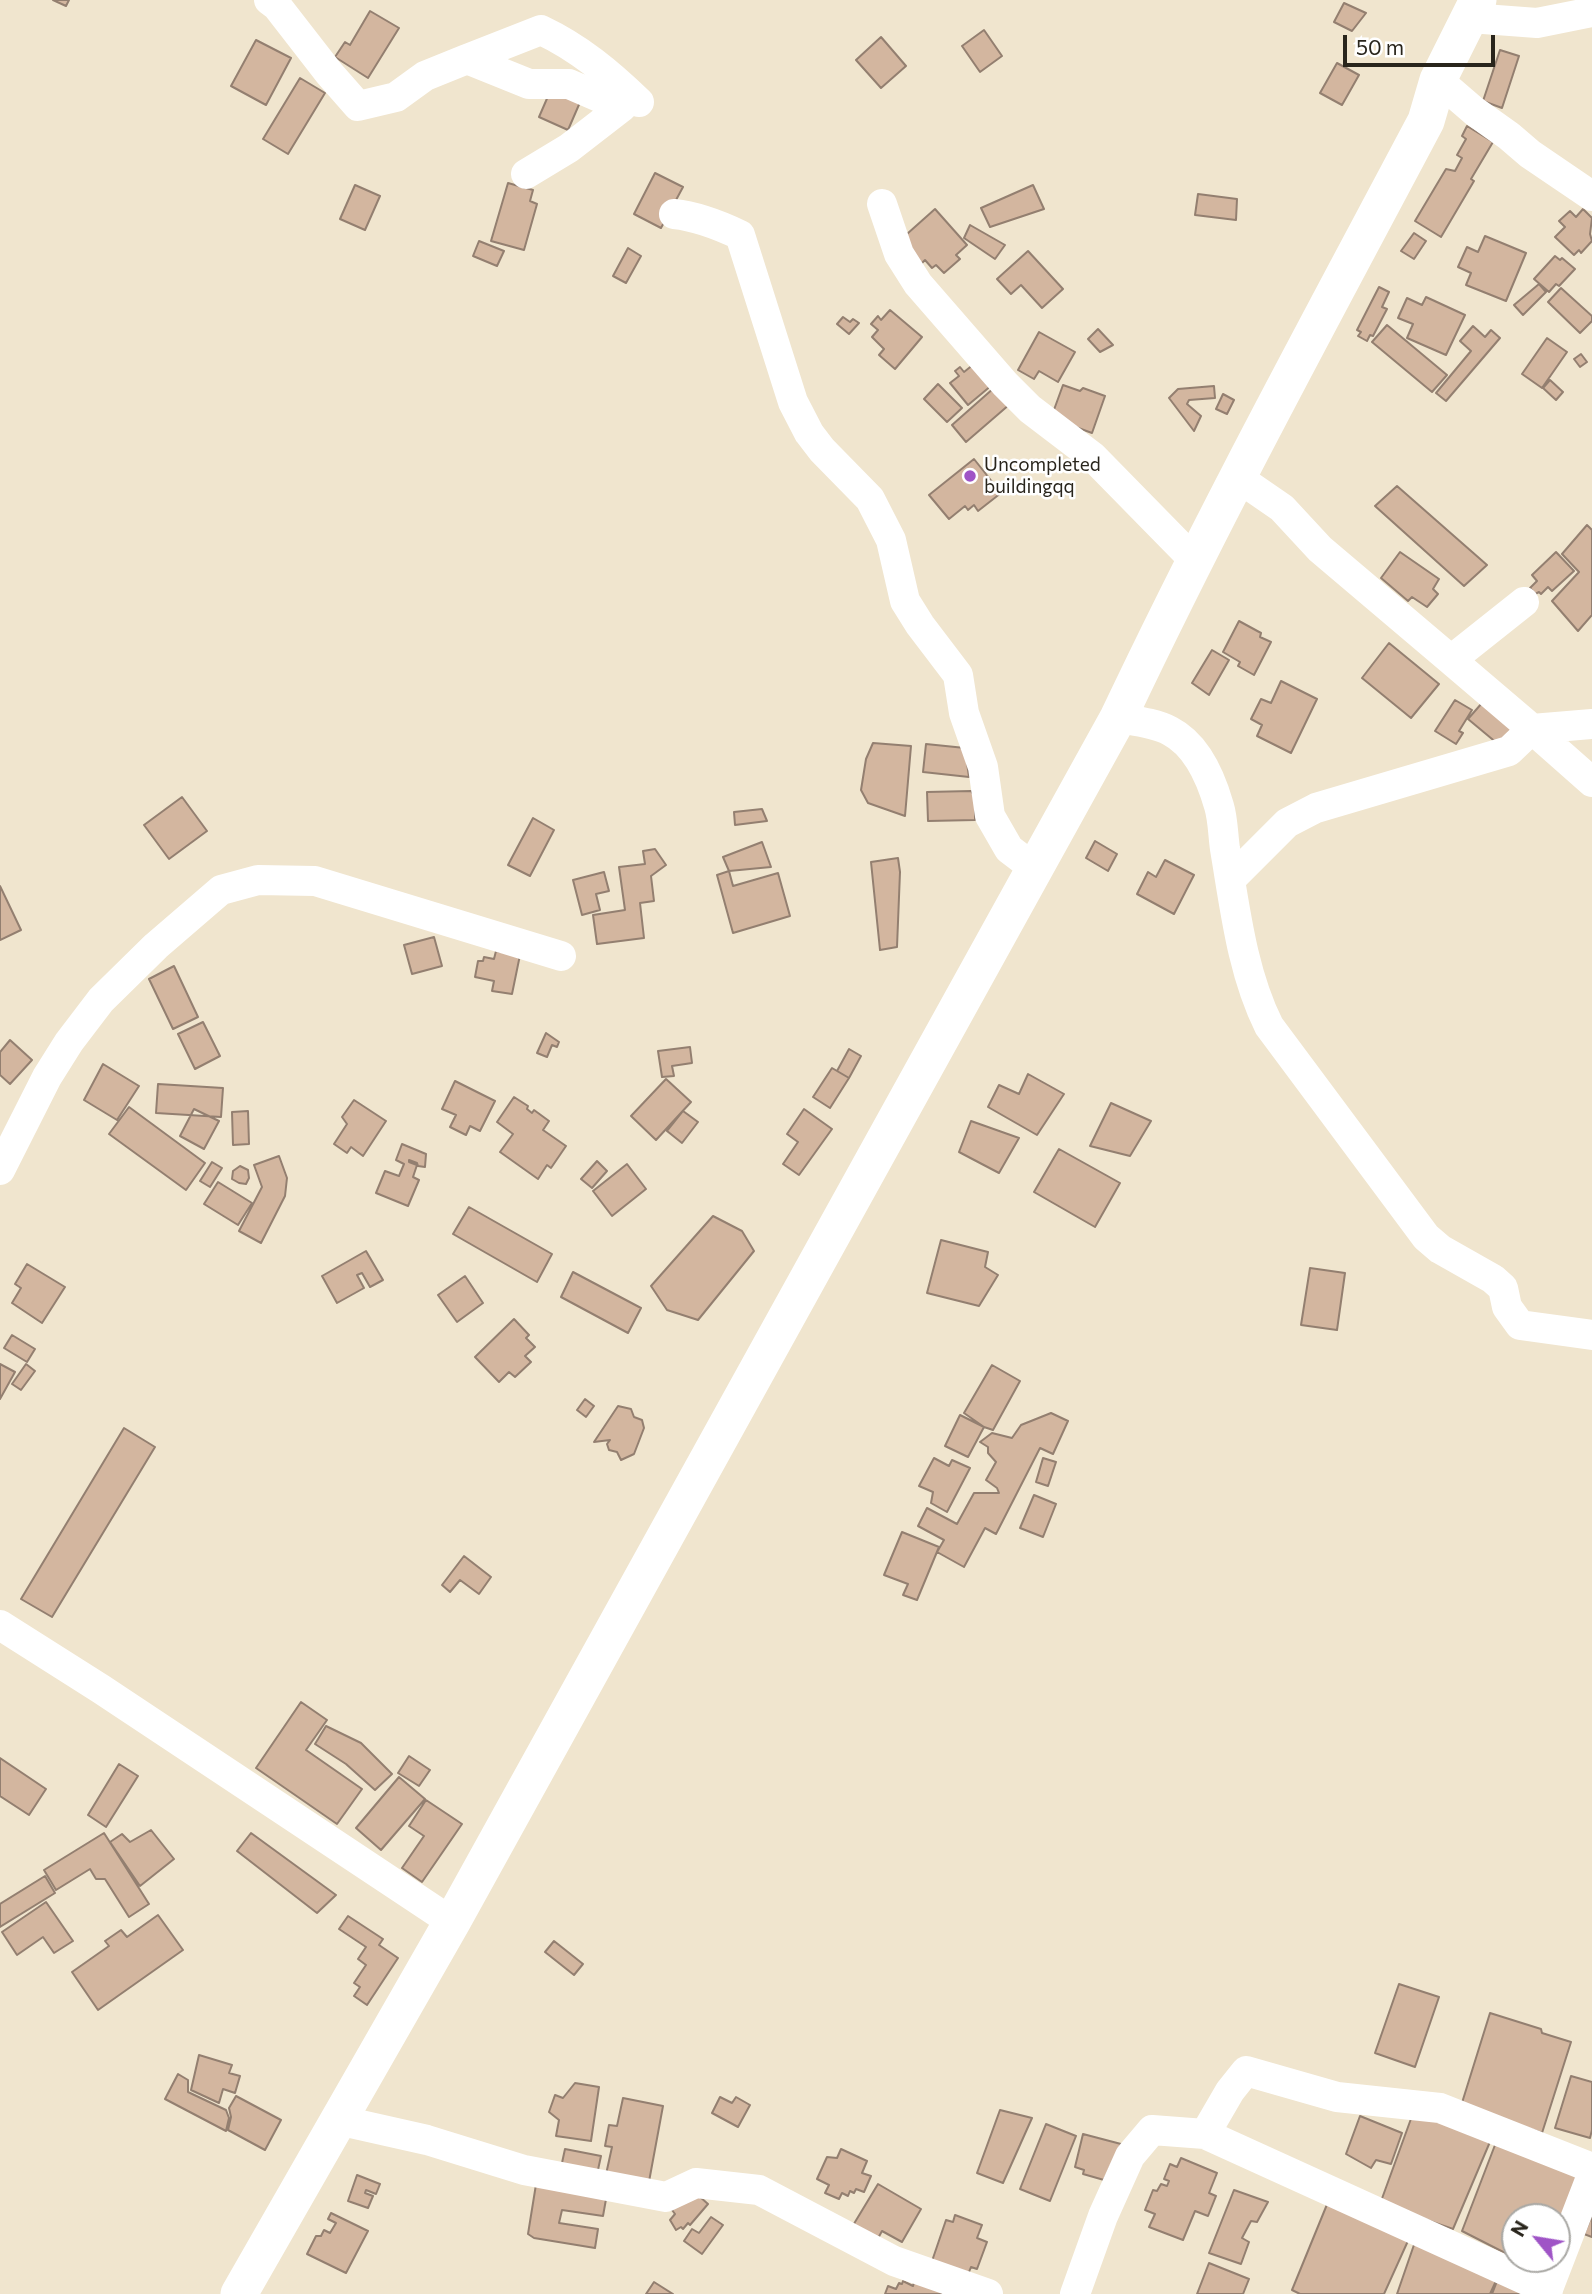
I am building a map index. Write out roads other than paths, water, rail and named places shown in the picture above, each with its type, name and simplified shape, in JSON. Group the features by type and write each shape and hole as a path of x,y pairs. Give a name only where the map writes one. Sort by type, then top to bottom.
{"main road":[{"path":"239,2294 452,1922 1118,718 1194,560 1426,121 1438,80 1474,9"}],"street":[{"path":"269,0 277,5 358,106 396,97 425,76 541,30 566,42 605,69 639,102"},
{"path":"1474,9 1538,23 1592,12"},
{"path":"467,59 529,84 569,84 622,107 569,148 526,174"},
{"path":"1438,80 1530,155 1592,195"},
{"path":"882,204 899,254 918,284 1005,384 1030,409 1093,457 1194,560"},
{"path":"674,214 690,215 740,235 793,402 809,433 822,450 870,499 891,540 905,601 919,625 958,675 964,713 983,767 990,816 1009,849 1034,868"},
{"path":"1237,477 1282,508 1320,549 1592,782"},
{"path":"1451,660 1524,602"},
{"path":"1118,718 1170,731 1184,741 1198,758 1210,780 1220,808 1231,879 1256,1000 1269,1026 1426,1237 1440,1250 1493,1279 1503,1288 1507,1307 1520,1325 1592,1335"},
{"path":"1231,879 1287,823 1316,808 1509,751 1532,729 1592,724"},
{"path":"0,1170 47,1077 69,1042 102,1000 156,946 222,890 258,880 315,881 561,956"},
{"path":"0,1625 452,1922"},
{"path":"1205,2134 1230,2091 1246,2071 1337,2097 1440,2108 1592,2168"},
{"path":"338,2120 426,2140 524,2170 666,2197 696,2183 759,2190 894,2261 988,2294"},
{"path":"1074,2294 1129,2156 1152,2130 1205,2134 1547,2292 1592,2175"}],"place":[{"name":"Uncompleted buildingqq","path":"970,476"}]}
